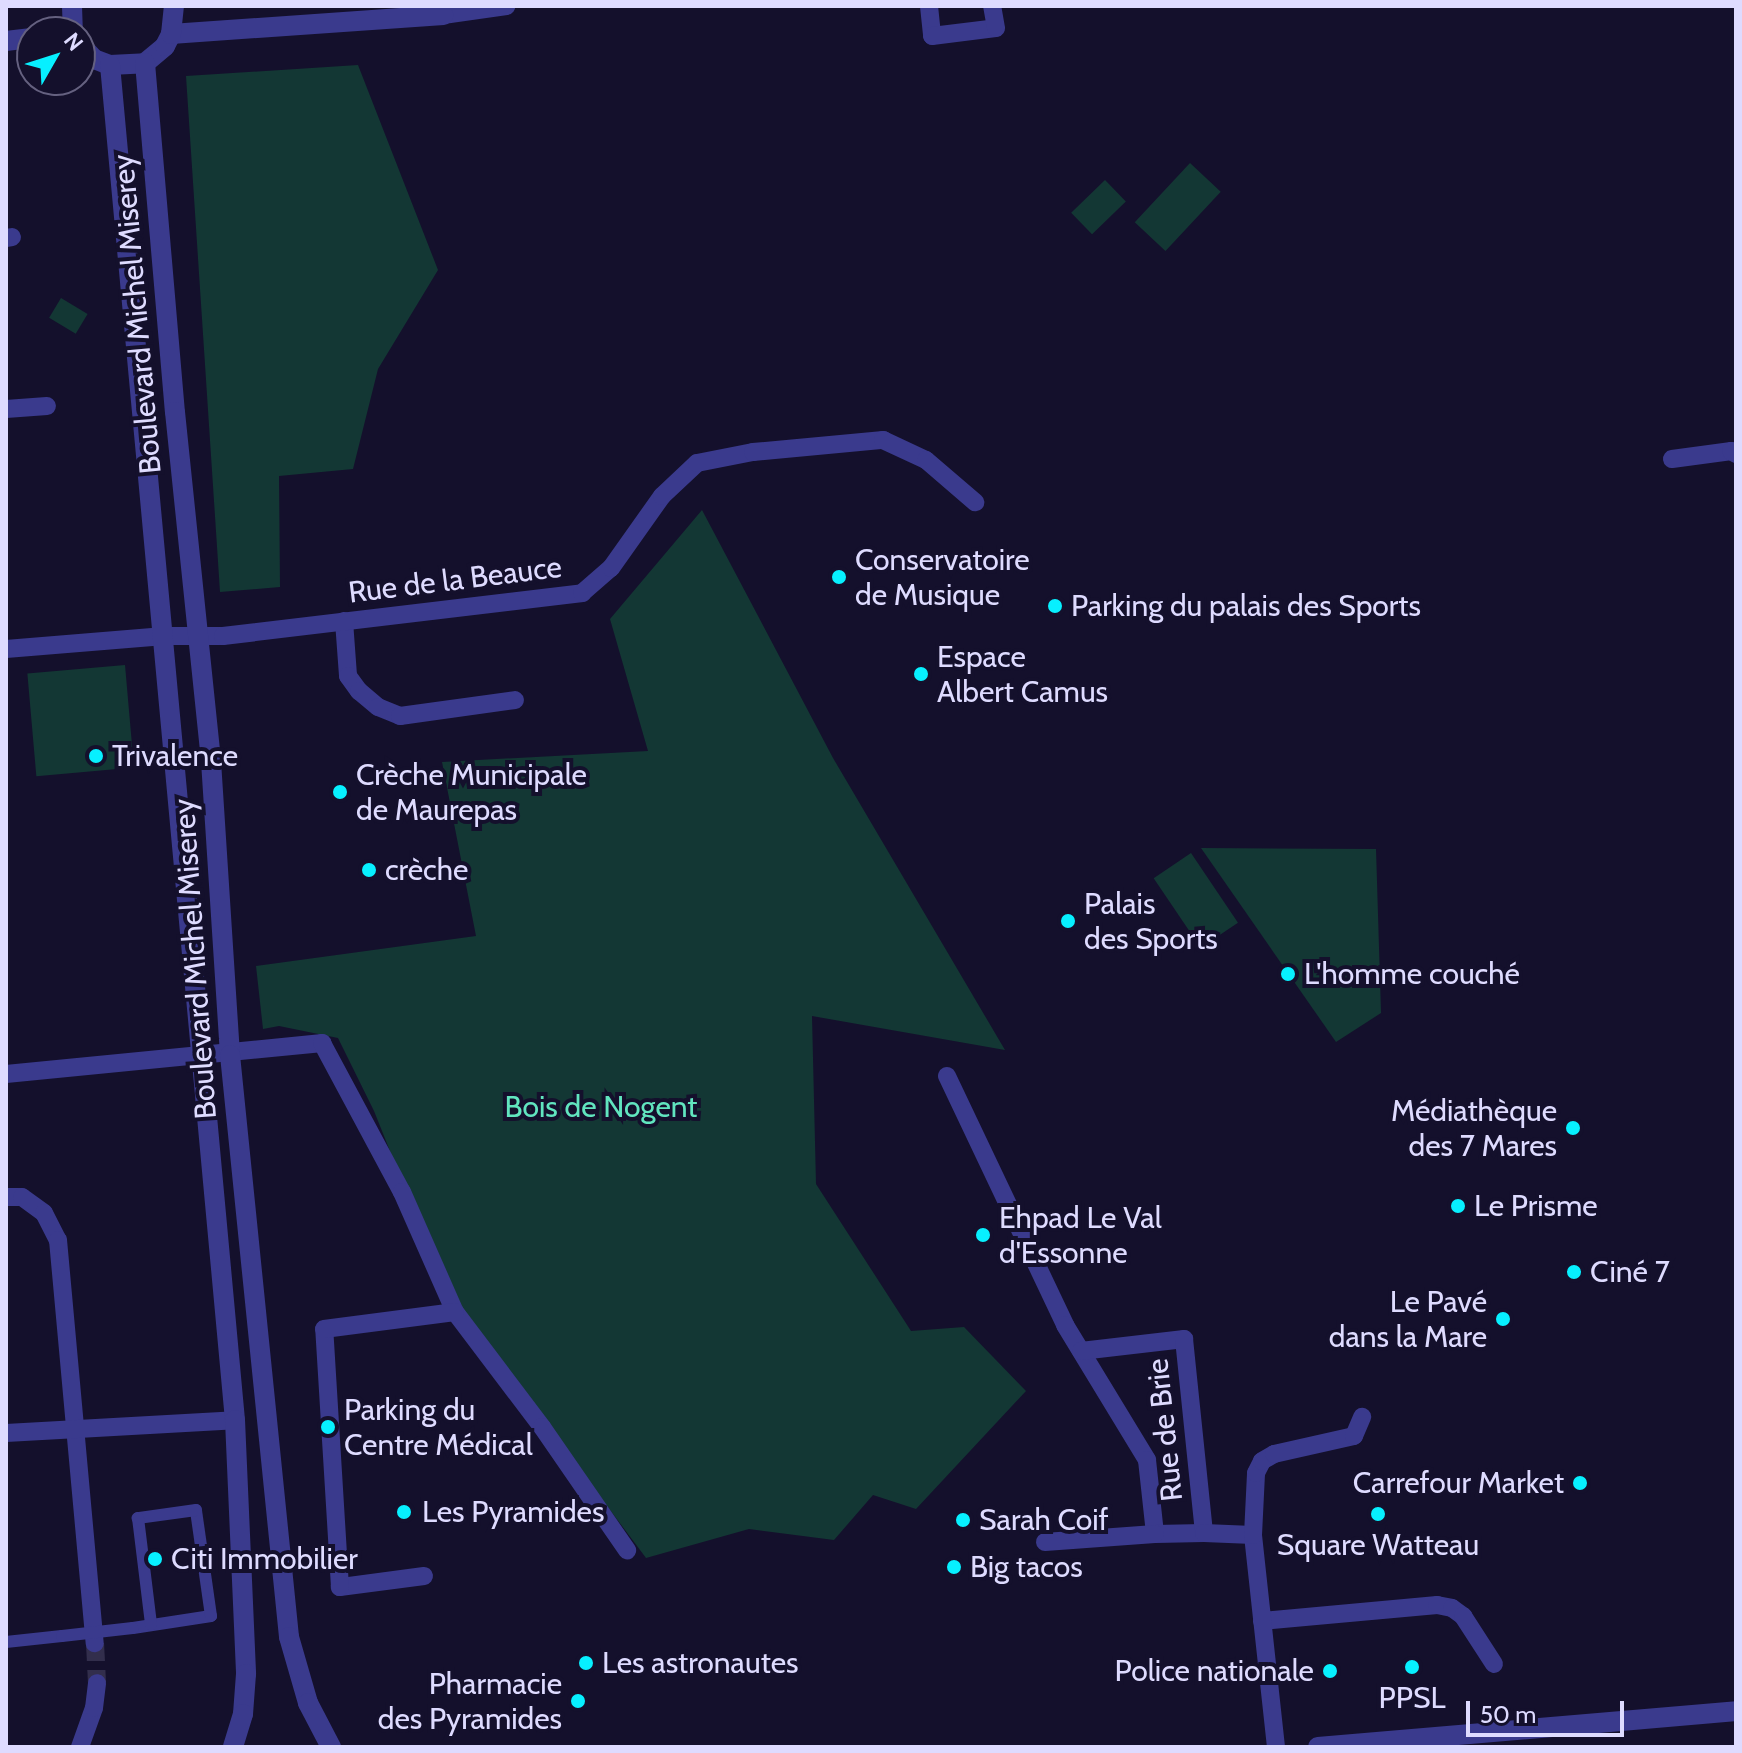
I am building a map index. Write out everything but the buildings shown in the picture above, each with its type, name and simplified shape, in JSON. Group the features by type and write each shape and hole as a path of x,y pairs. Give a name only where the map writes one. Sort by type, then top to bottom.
{"street":[{"path":"96,60 110,65 145,63 165,46 171,34 174,6"},
{"path":"401,6 443,15"},
{"path":"171,34 443,15 506,6"},
{"path":"929,6 932,36 996,28 992,6"},
{"name":"Boulevard Michel Miserey","path":"145,63 211,761 230,1055 289,1637 308,1703 331,1747"},
{"name":"Boulevard Michel Miserey","path":"110,65 235,1420 246,1674 243,1714 233,1747"},
{"path":"6,409 47,406"},
{"name":"Rue de la Beauce","path":"6,649 198,636 582,593 611,568 662,496 697,463 739,455 883,440 926,460 975,502"},
{"path":"1672,459 1731,451 1736,454"},
{"path":"344,621 348,676 359,691 378,707 400,716 515,700"},
{"path":"6,1074 230,1055 322,1043 402,1192 455,1312 542,1427 627,1550"},
{"path":"947,1076 1065,1325 1081,1351"},
{"path":"6,1197 22,1197 44,1213 58,1240 95,1643"},
{"path":"424,1576 340,1587 324,1329 455,1312"},
{"name":"Rue de Brie","path":"1204,1533 1184,1339 1081,1351 1147,1460 1155,1534 1253,1535"},
{"path":"1276,1747 1253,1535 1256,1473 1262,1461 1274,1454 1354,1436 1362,1417"},
{"path":"6,1433 235,1420"},
{"path":"6,1642 151,1624 212,1620 196,1510 138,1518 151,1624"},
{"path":"1045,1542 1155,1534"},
{"path":"1262,1621 1437,1605 1452,1608 1474,1630 1494,1664"},
{"path":"80,1747 94,1708 97,1683"},
{"path":"1318,1747 1736,1711"}],"green space":[{"path":"358,65 438,270 378,369 353,469 279,476 280,587 220,592 186,76"},
{"path":"1190,163 1221,192 1165,251 1135,222"},
{"path":"1105,180 1126,202 1092,234 1071,213"},
{"path":"61,298 88,314 76,334 49,318"},
{"name":"Bois de Nogent","path":"702,510 833,758 1005,1050 812,1016 816,1184 911,1331 964,1327 1026,1391 916,1509 873,1495 834,1540 749,1529 646,1558 446,1291 374,1111 338,1038 279,1026 263,1029 256,966 476,936 442,762 648,751 610,619"},
{"path":"125,665 134,768 36,776 27,674"},
{"path":"1201,848 1376,849 1381,1013 1336,1042"},
{"path":"1191,853 1238,923 1201,948 1154,878"}],"tunnel":[{"path":"95,1643 97,1683"}],"place":[{"name":"Conservatoire de Musique","path":"839,577"},
{"name":"Parking du palais des Sports","path":"1055,606"},
{"name":"Espace Albert Camus","path":"921,674"},
{"name":"Trivalence","path":"96,756"},
{"name":"Crèche Municipale de Maurepas","path":"340,792"},
{"name":"crèche","path":"369,870"},
{"name":"Palais des Sports","path":"1068,921"},
{"name":"L'homme couché","path":"1288,974"},
{"name":"Médiathèque des 7 Mares","path":"1573,1128"},
{"name":"Le Prisme","path":"1458,1206"},
{"name":"Ehpad Le Val d'Essonne","path":"983,1235"},
{"name":"Ciné 7","path":"1574,1272"},
{"name":"Le Pavé dans la Mare","path":"1503,1319"},
{"name":"Parking du Centre Médical","path":"328,1427"},
{"name":"Carrefour Market","path":"1580,1483"},
{"name":"Les Pyramides","path":"404,1512"},
{"name":"Square Watteau","path":"1378,1514"},
{"name":"Sarah Coif","path":"963,1520"},
{"name":"Citi Immobilier","path":"155,1559"},
{"name":"Big tacos","path":"954,1567"},
{"name":"Les astronautes","path":"586,1663"},
{"name":"PPSL","path":"1412,1667"},
{"name":"Police nationale","path":"1330,1671"},
{"name":"Pharmacie des Pyramides","path":"578,1701"}]}
